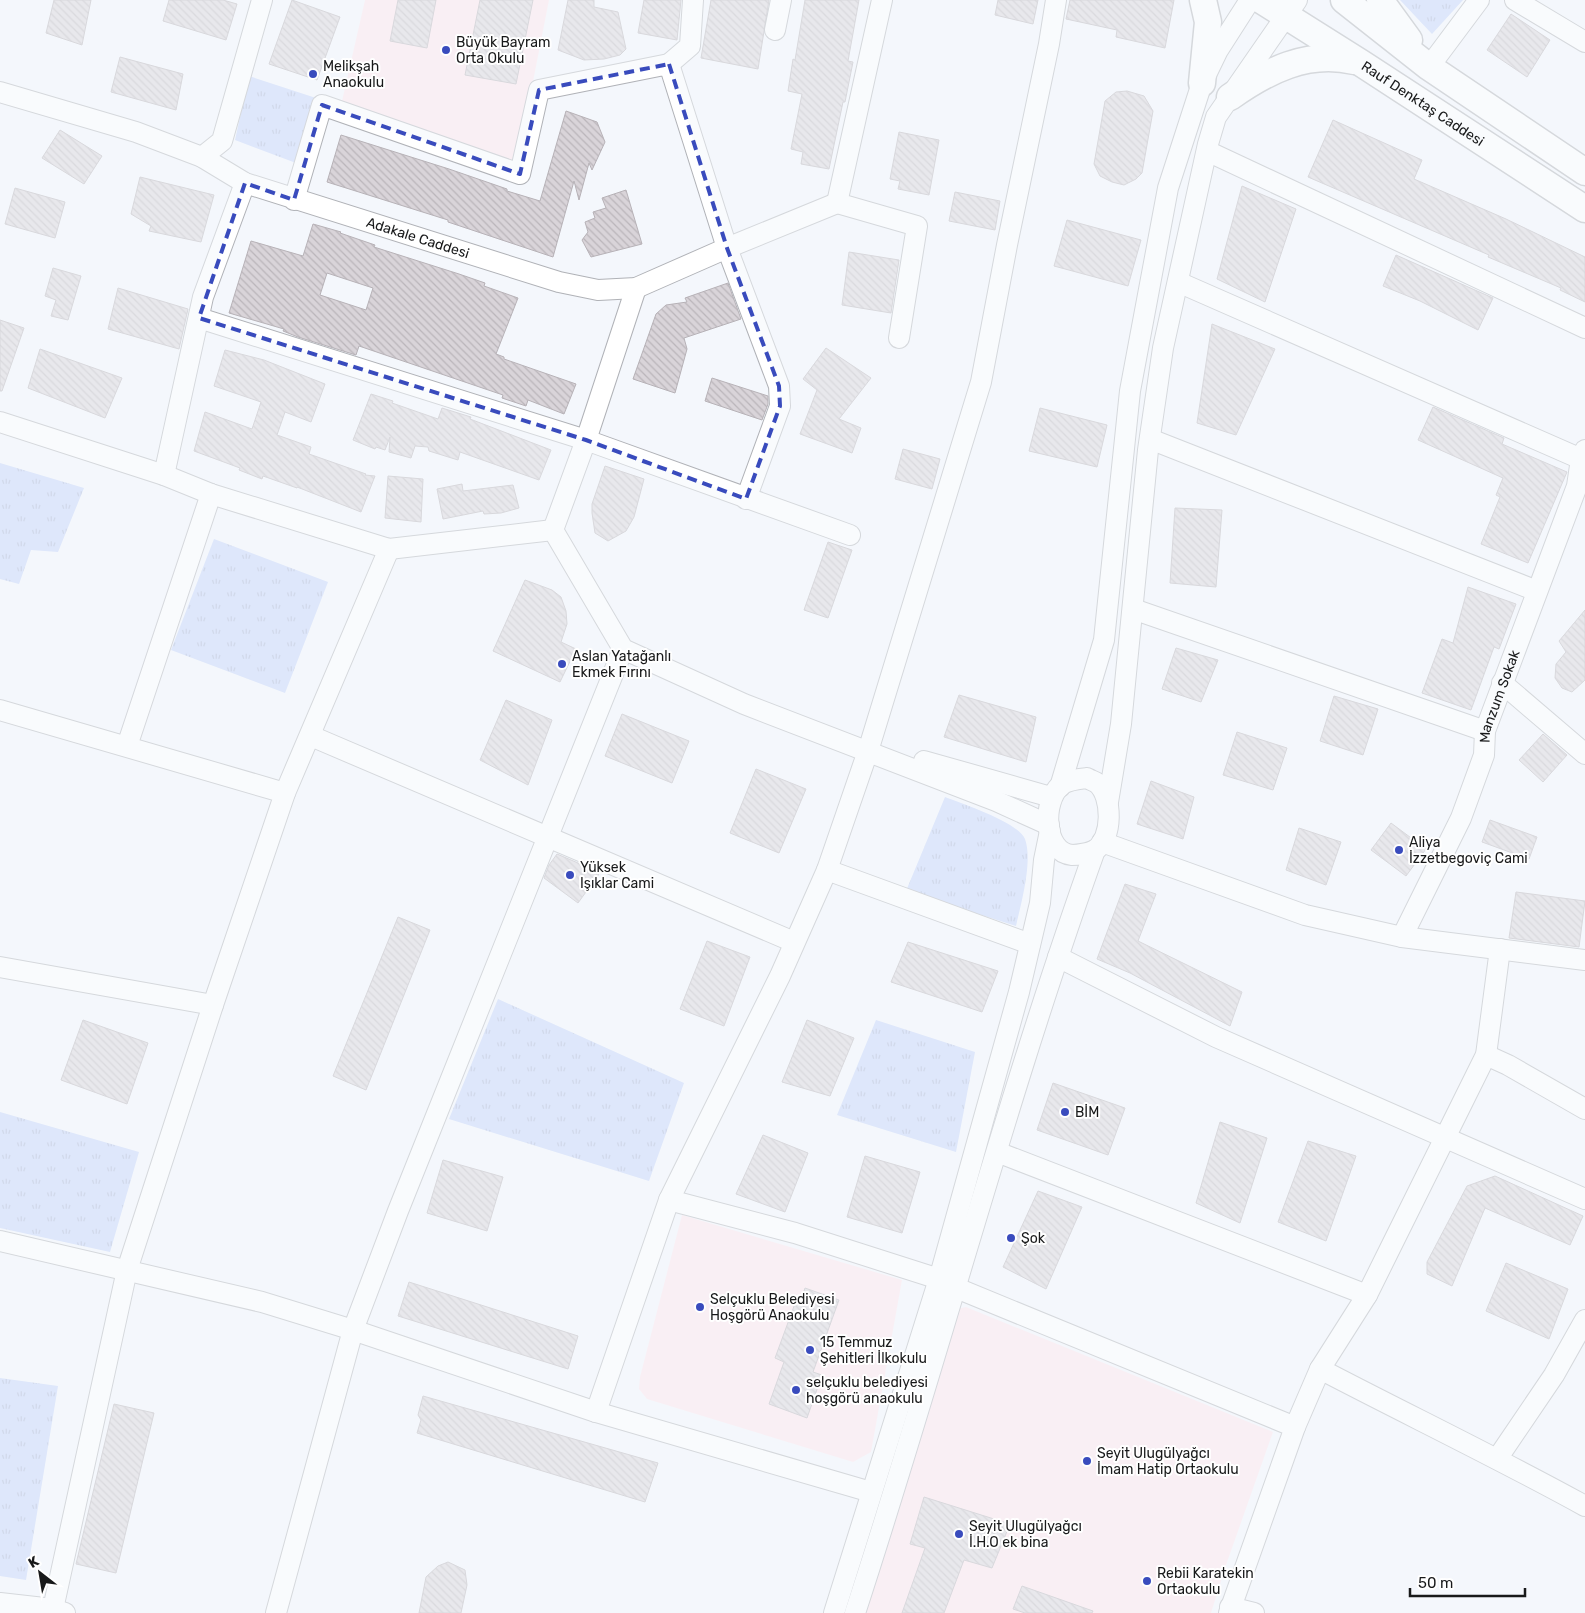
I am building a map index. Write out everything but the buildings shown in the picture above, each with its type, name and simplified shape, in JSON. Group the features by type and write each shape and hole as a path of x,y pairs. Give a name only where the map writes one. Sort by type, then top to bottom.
{"main road":[{"path":"1202,83 1208,22 1203,0"},
{"name":"Rauf Denktaş Caddesi","path":"1261,0 1292,8 1361,63 1585,209"},
{"path":"1344,0 1429,67 1585,172"},
{"path":"1380,0 1429,67"},
{"path":"1230,97 1271,71 1297,62 1334,58 1361,63"}],"street":[{"path":"202,157 222,140 262,0"},
{"path":"294,200 322,105 520,174 539,90 669,64 690,46 693,0"},
{"path":"775,30 781,0"},
{"path":"882,0 837,203 917,226 899,338"},
{"path":"596,1412 669,1200 780,976 826,870 868,751 981,382 1007,245 1049,44 1056,0"},
{"path":"1250,0 1218,50 1202,83 1168,188 1130,391 1104,640 1056,792 1047,814 1049,828 1055,845 1062,852 1073,855 1098,846 1305,915 1402,937 1585,960"},
{"path":"1429,67 1479,0"},
{"path":"1515,0 1585,42"},
{"path":"1108,802 1121,724 1150,439 1162,348 1207,151 1216,117 1292,8"},
{"path":"669,64 727,248 779,386 780,406 746,499"},
{"name":"Adakale Caddesi","path":"0,92 136,132 202,157 245,183 294,200 559,282 598,290 636,288 837,203"},
{"path":"1207,151 1585,328"},
{"path":"164,475 203,297 245,183"},
{"path":"1178,282 1583,455"},
{"path":"553,530 586,440 636,288"},
{"path":"198,318 586,440 850,535"},
{"path":"0,422 164,475 211,494 389,549 553,530"},
{"path":"1150,439 1537,591"},
{"name":"Manzum Sokak","path":"1402,937 1461,818 1484,755 1484,732 1537,591 1581,490 1583,455"},
{"path":"127,746 211,494"},
{"path":"553,530 623,649 744,704 996,801 1049,828"},
{"path":"0,1603 59,1611 127,1270 213,1005 286,793 389,549"},
{"path":"1132,609 1484,732"},
{"path":"276,1613 354,1330 398,1210 623,649"},
{"path":"1502,683 1585,754"},
{"path":"0,710 286,793"},
{"path":"311,736 794,942"},
{"path":"834,1613 871,1492 997,1152 1058,958 1108,822 1109,806 1104,793 1097,783 1087,778 1075,779 1056,792 917,760 868,751"},
{"path":"855,1613 878,1543 947,1283 1019,992 1040,903 1049,828"},
{"path":"826,870 1030,944"},
{"path":"1254,1613 1230,1610 1295,1427 1320,1369 1367,1295 1486,1055 1500,949"},
{"path":"1058,958 1216,1037 1585,1199"},
{"path":"0,967 213,1005"},
{"path":"1486,1055 1508,1064 1585,1109"},
{"path":"997,1152 1367,1295"},
{"path":"669,1200 794,1233 947,1283 1295,1427"},
{"path":"0,1241 262,1302 354,1330 596,1412 871,1492"},
{"path":"1497,1459 1554,1375 1585,1320"},
{"path":"1320,1369 1585,1506"}],"highlighted area":[{"path":"669,64 727,248 779,386 780,406 746,499 586,440 199,318 245,183 294,200 322,105 520,174 539,90"}],"shaded area":[{"name":"Büyük Bayram Orta Okulu","path":"365,0 549,0 517,163 342,101"},
{"name":"15 Temmuz Şehitleri İlkokulu","path":"682,1215 902,1280 871,1452 853,1462 647,1399 639,1389 640,1377"},
{"name":"Seyit Ulugülyağcı İmam Hatip Ortaokulu","path":"966,1307 1273,1432 1211,1613 865,1613 957,1309"}],"green space":[{"path":"1400,0 1463,0 1432,34"},
{"path":"249,76 316,98 296,163 235,140"},
{"path":"0,463 84,488 58,552 31,550 19,584 0,579"},
{"path":"214,539 328,582 285,693 171,650"},
{"path":"945,797 1001,820 1012,826 1025,839 1028,859 1027,870 1016,926 906,891"},
{"path":"498,999 684,1083 649,1181 449,1119"},
{"path":"876,1020 975,1052 956,1152 837,1115"},
{"path":"0,1112 139,1152 110,1252 0,1228"},
{"path":"0,1378 58,1386 26,1580 0,1576"}],"place":[{"name":"Büyük Bayram Orta Okulu","path":"446,50"},
{"name":"Melikşah Anaokulu","path":"313,74"},
{"name":"Aslan Yatağanlı Ekmek Fırını","path":"562,664"},
{"name":"Aliya İzzetbegoviç Cami","path":"1399,850"},
{"name":"Yüksek Işıklar Cami","path":"570,875"},
{"name":"BİM","path":"1065,1112"},
{"name":"Şok","path":"1011,1238"},
{"name":"Selçuklu Belediyesi Hoşgörü Anaokulu","path":"700,1307"},
{"name":"15 Temmuz Şehitleri İlkokulu","path":"810,1350"},
{"name":"selçuklu belediyesi hoşgörü anaokulu","path":"796,1390"},
{"name":"Seyit Ulugülyağcı İmam Hatip Ortaokulu","path":"1087,1461"},
{"name":"Seyit Ulugülyağcı İ.H.O ek bina","path":"959,1534"},
{"name":"Rebii Karatekin Ortaokulu","path":"1147,1581"}]}
